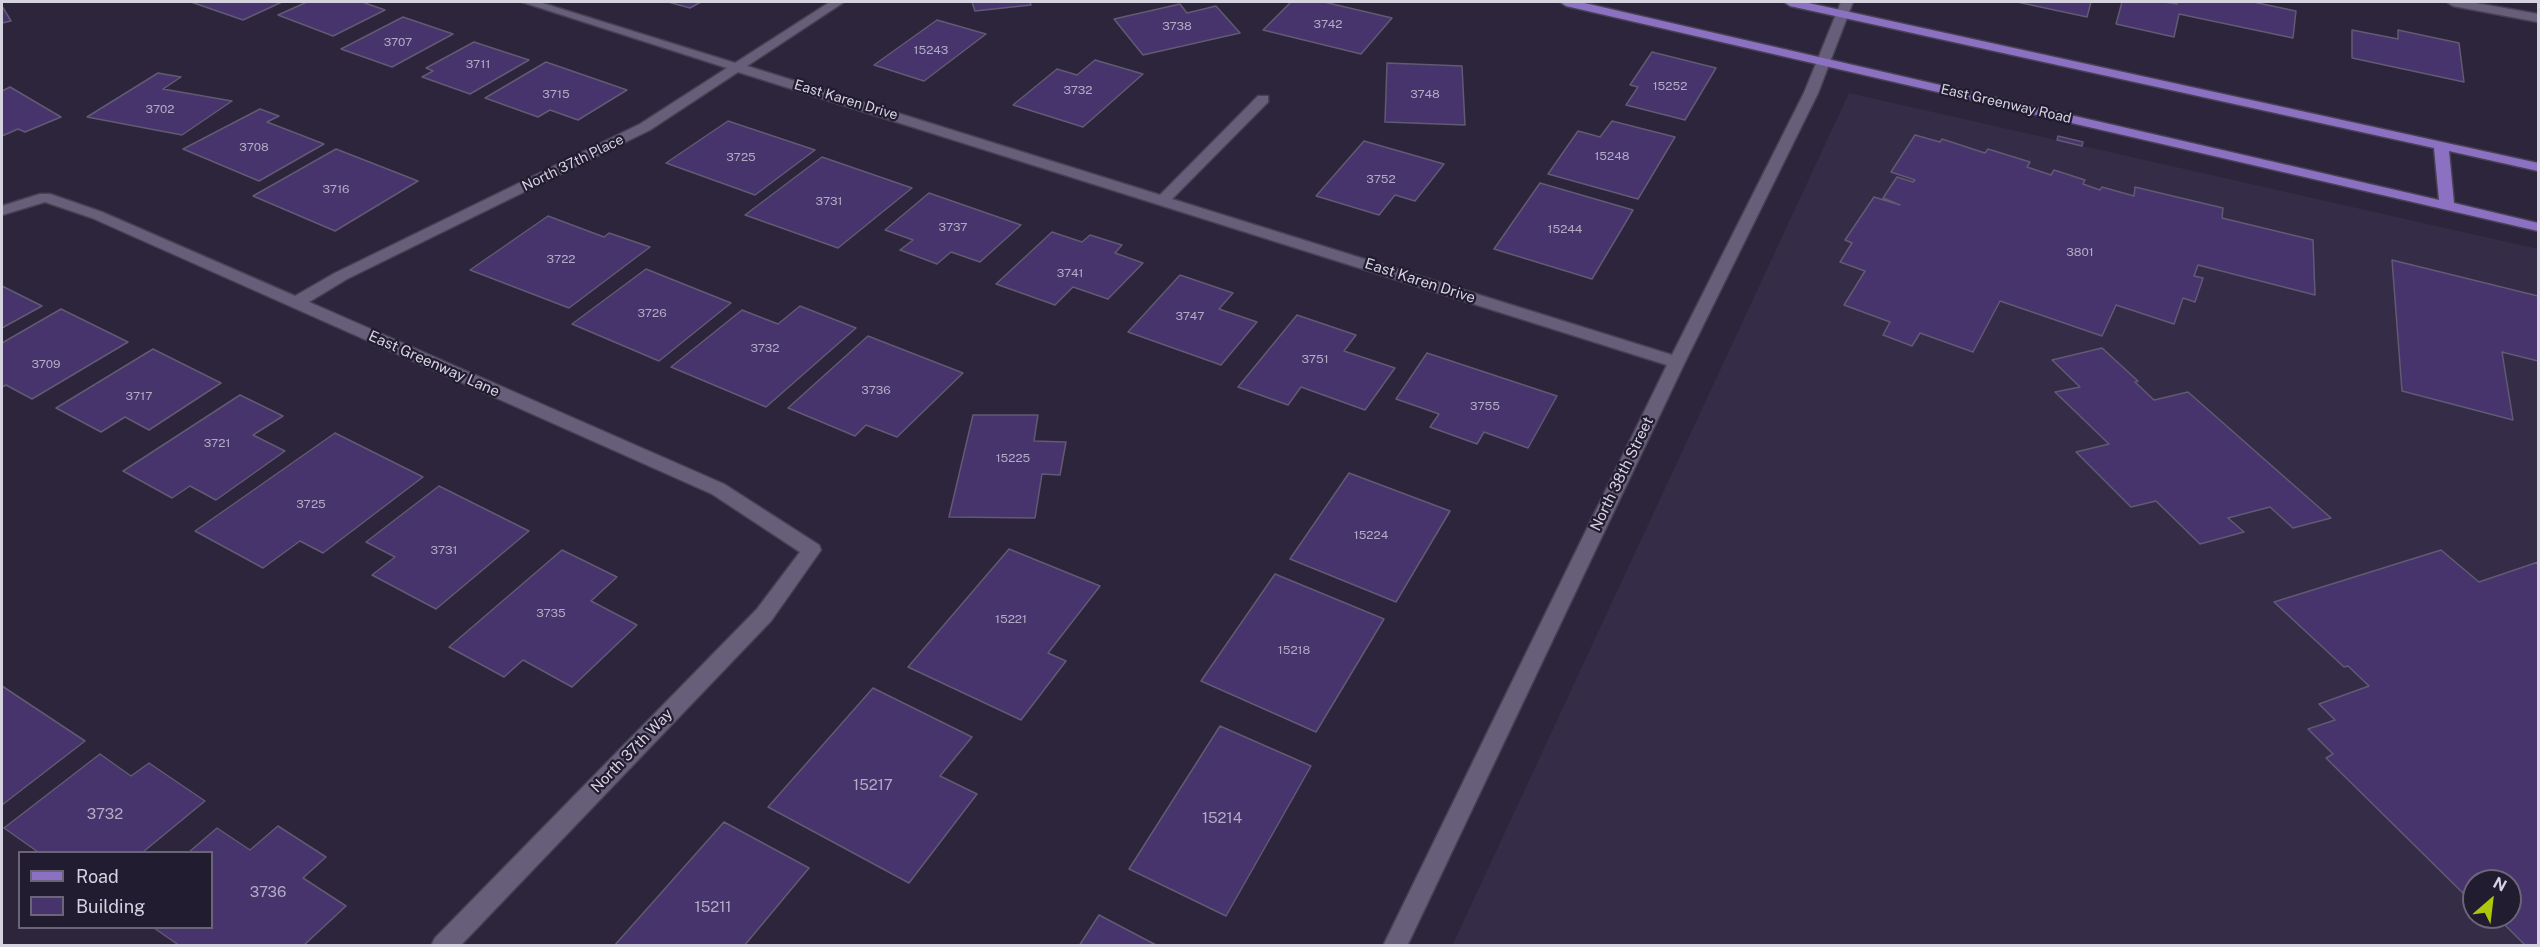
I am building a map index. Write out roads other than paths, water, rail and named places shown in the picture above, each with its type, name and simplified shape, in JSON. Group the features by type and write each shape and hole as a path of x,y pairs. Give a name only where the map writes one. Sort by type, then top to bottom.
{"main road":[{"name":"East Greenway Road","path":"1566,2 2538,227"},
{"path":"1790,2 1844,7 2538,167"},
{"path":"2441,145 2447,206"}],"street":[{"name":"East Karen Drive","path":"528,2 1164,199 1677,362"},
{"name":"North 37th Place","path":"296,303 341,276 645,128 838,2"},
{"path":"2453,2 2538,18"},
{"name":"North 38th Street","path":"1395,945 1810,93 1844,7"},
{"path":"1164,199 1263,99"},
{"name":"East Greenway Lane","path":"2,211 45,197 97,215 718,489 812,550"},
{"name":"North 37th Way","path":"443,945 764,615 812,550"}]}
